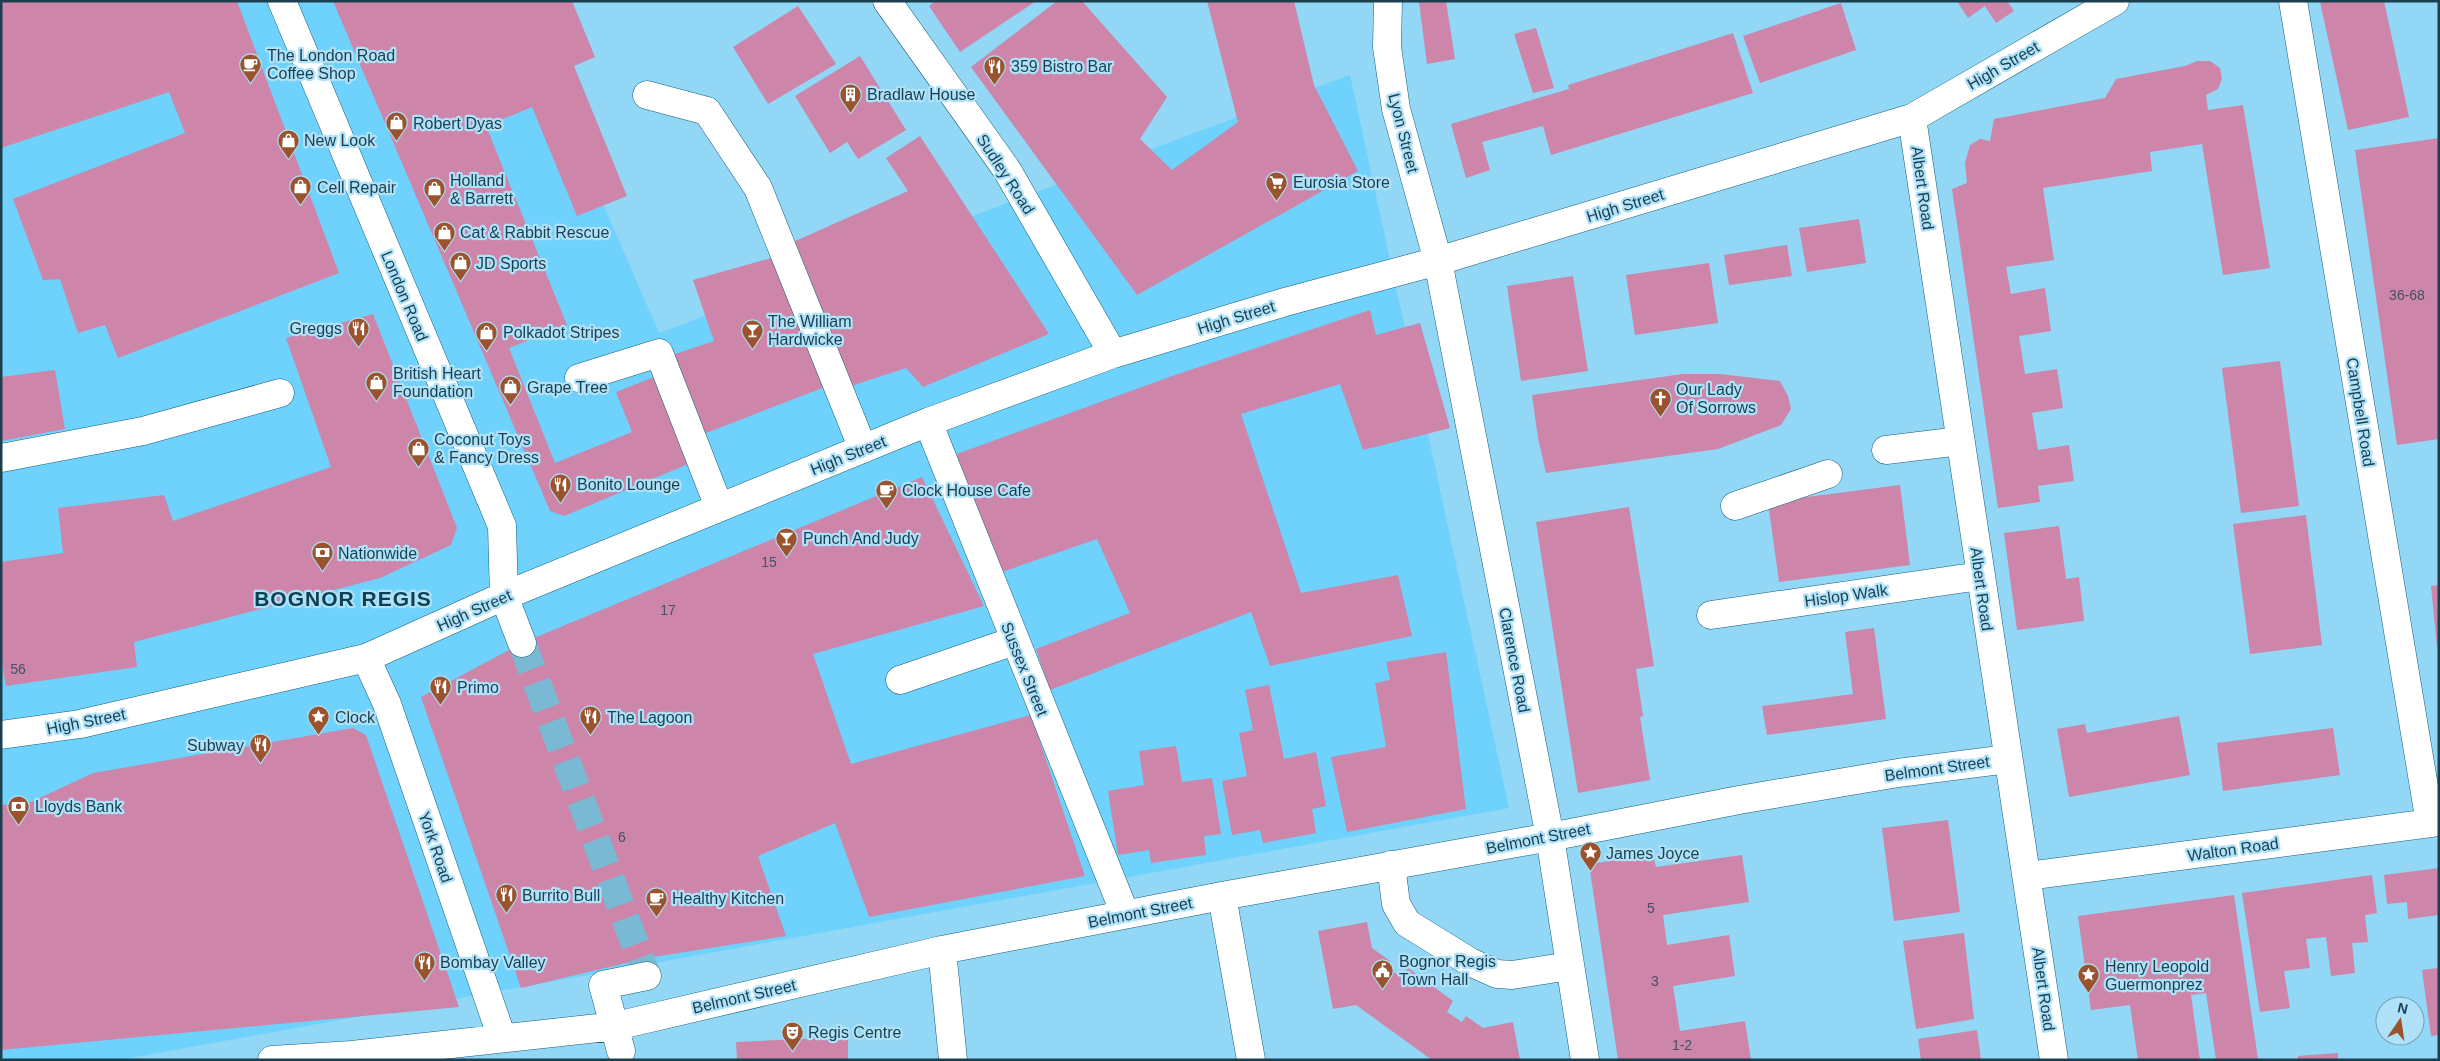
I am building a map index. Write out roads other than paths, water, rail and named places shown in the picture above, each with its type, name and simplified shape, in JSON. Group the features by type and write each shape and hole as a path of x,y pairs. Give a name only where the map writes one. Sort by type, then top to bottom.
{"street":[{"name":"London Road","path":"282,1 502,526 504,596 522,643"},
{"name":"Sudley Road","path":"886,1 1007,170 1113,354"},
{"name":"Lyon Street","path":"1388,1 1387,47 1396,109 1438,261"},
{"name":"High Street","path":"1,735 80,724 366,658 504,596 719,507 928,422 1113,354 1285,302 1438,261 1912,118 2079,10 2115,1"},
{"name":"Campbell Road","path":"2293,1 2434,822"},
{"path":"647,95 707,111 758,188 863,449"},
{"name":"Albert Road","path":"1912,118 2054,1060"},
{"name":"Clarence Road","path":"1438,261 1550,837 1585,1060"},
{"path":"579,378 658,353 719,507"},
{"path":"1,458 143,431 280,393"},
{"name":"Sussex Street","path":"928,422 1014,641 1125,914"},
{"path":"1886,450 1960,441"},
{"path":"1735,506 1828,474"},
{"name":"Hislop Walk","path":"1711,615 1980,576"},
{"path":"900,680 1014,641"},
{"name":"York Road","path":"366,658 387,704 502,1038"},
{"name":"Belmont Street","path":"272,1060 351,1058 502,1038 618,1038 942,950 1125,914 1550,837 1739,800 1898,772 2008,759"},
{"name":"Walton Road","path":"2027,876 2434,822"},
{"path":"1391,865 1396,904 1407,923 1470,962 1497,974 1512,975 1570,966"},
{"path":"1222,896 1250,1060"},
{"path":"942,950 953,1060"},
{"path":"618,1038 603,985 648,976"}],"tunnel":[{"path":"522,643 647,976"}],"place":[{"name":"The London Road Coffee Shop","path":"251,83"},
{"name":"359 Bistro Bar","path":"995,85"},
{"name":"Bradlaw House","path":"851,113"},
{"name":"Robert Dyas","path":"397,142"},
{"name":"New Look","path":"288,159"},
{"name":"Eurosia Store","path":"1277,201"},
{"name":"Cell Repair","path":"301,206"},
{"name":"Holland & Barrett","path":"434,208"},
{"name":"Cat & Rabbit Rescue","path":"444,251"},
{"name":"JD Sports","path":"460,282"},
{"name":"Greggs","path":"358,347"},
{"name":"The William Hardwicke","path":"752,349"},
{"name":"Polkadot Stripes","path":"487,351"},
{"name":"British Heart Foundation","path":"377,401"},
{"name":"Grape Tree","path":"511,406"},
{"name":"Our Lady Of Sorrows","path":"1660,417"},
{"name":"Coconut Toys & Fancy Dress","path":"418,467"},
{"name":"Bonito Lounge","path":"561,503"},
{"name":"Clock House Cafe","path":"886,509"},
{"name":"Punch And Judy","path":"787,557"},
{"name":"Nationwide","path":"322,572"},
{"name":"Primo","path":"441,706"},
{"name":"Clock","path":"319,736"},
{"name":"The Lagoon","path":"591,736"},
{"name":"Subway","path":"260,764"},
{"name":"Lloyds Bank","path":"19,825"},
{"name":"James Joyce","path":"1590,872"},
{"name":"Burrito Bull","path":"506,914"},
{"name":"Healthy Kitchen","path":"656,917"},
{"name":"Bombay Valley","path":"424,981"},
{"name":"Bognor Regis Town Hall","path":"1383,989"},
{"name":"Henry Leopold Guermonprez","path":"2089,994"},
{"name":"Regis Centre","path":"792,1051"}],"district":[{"name":"BOGNOR REGIS","path":"343,599"}]}
